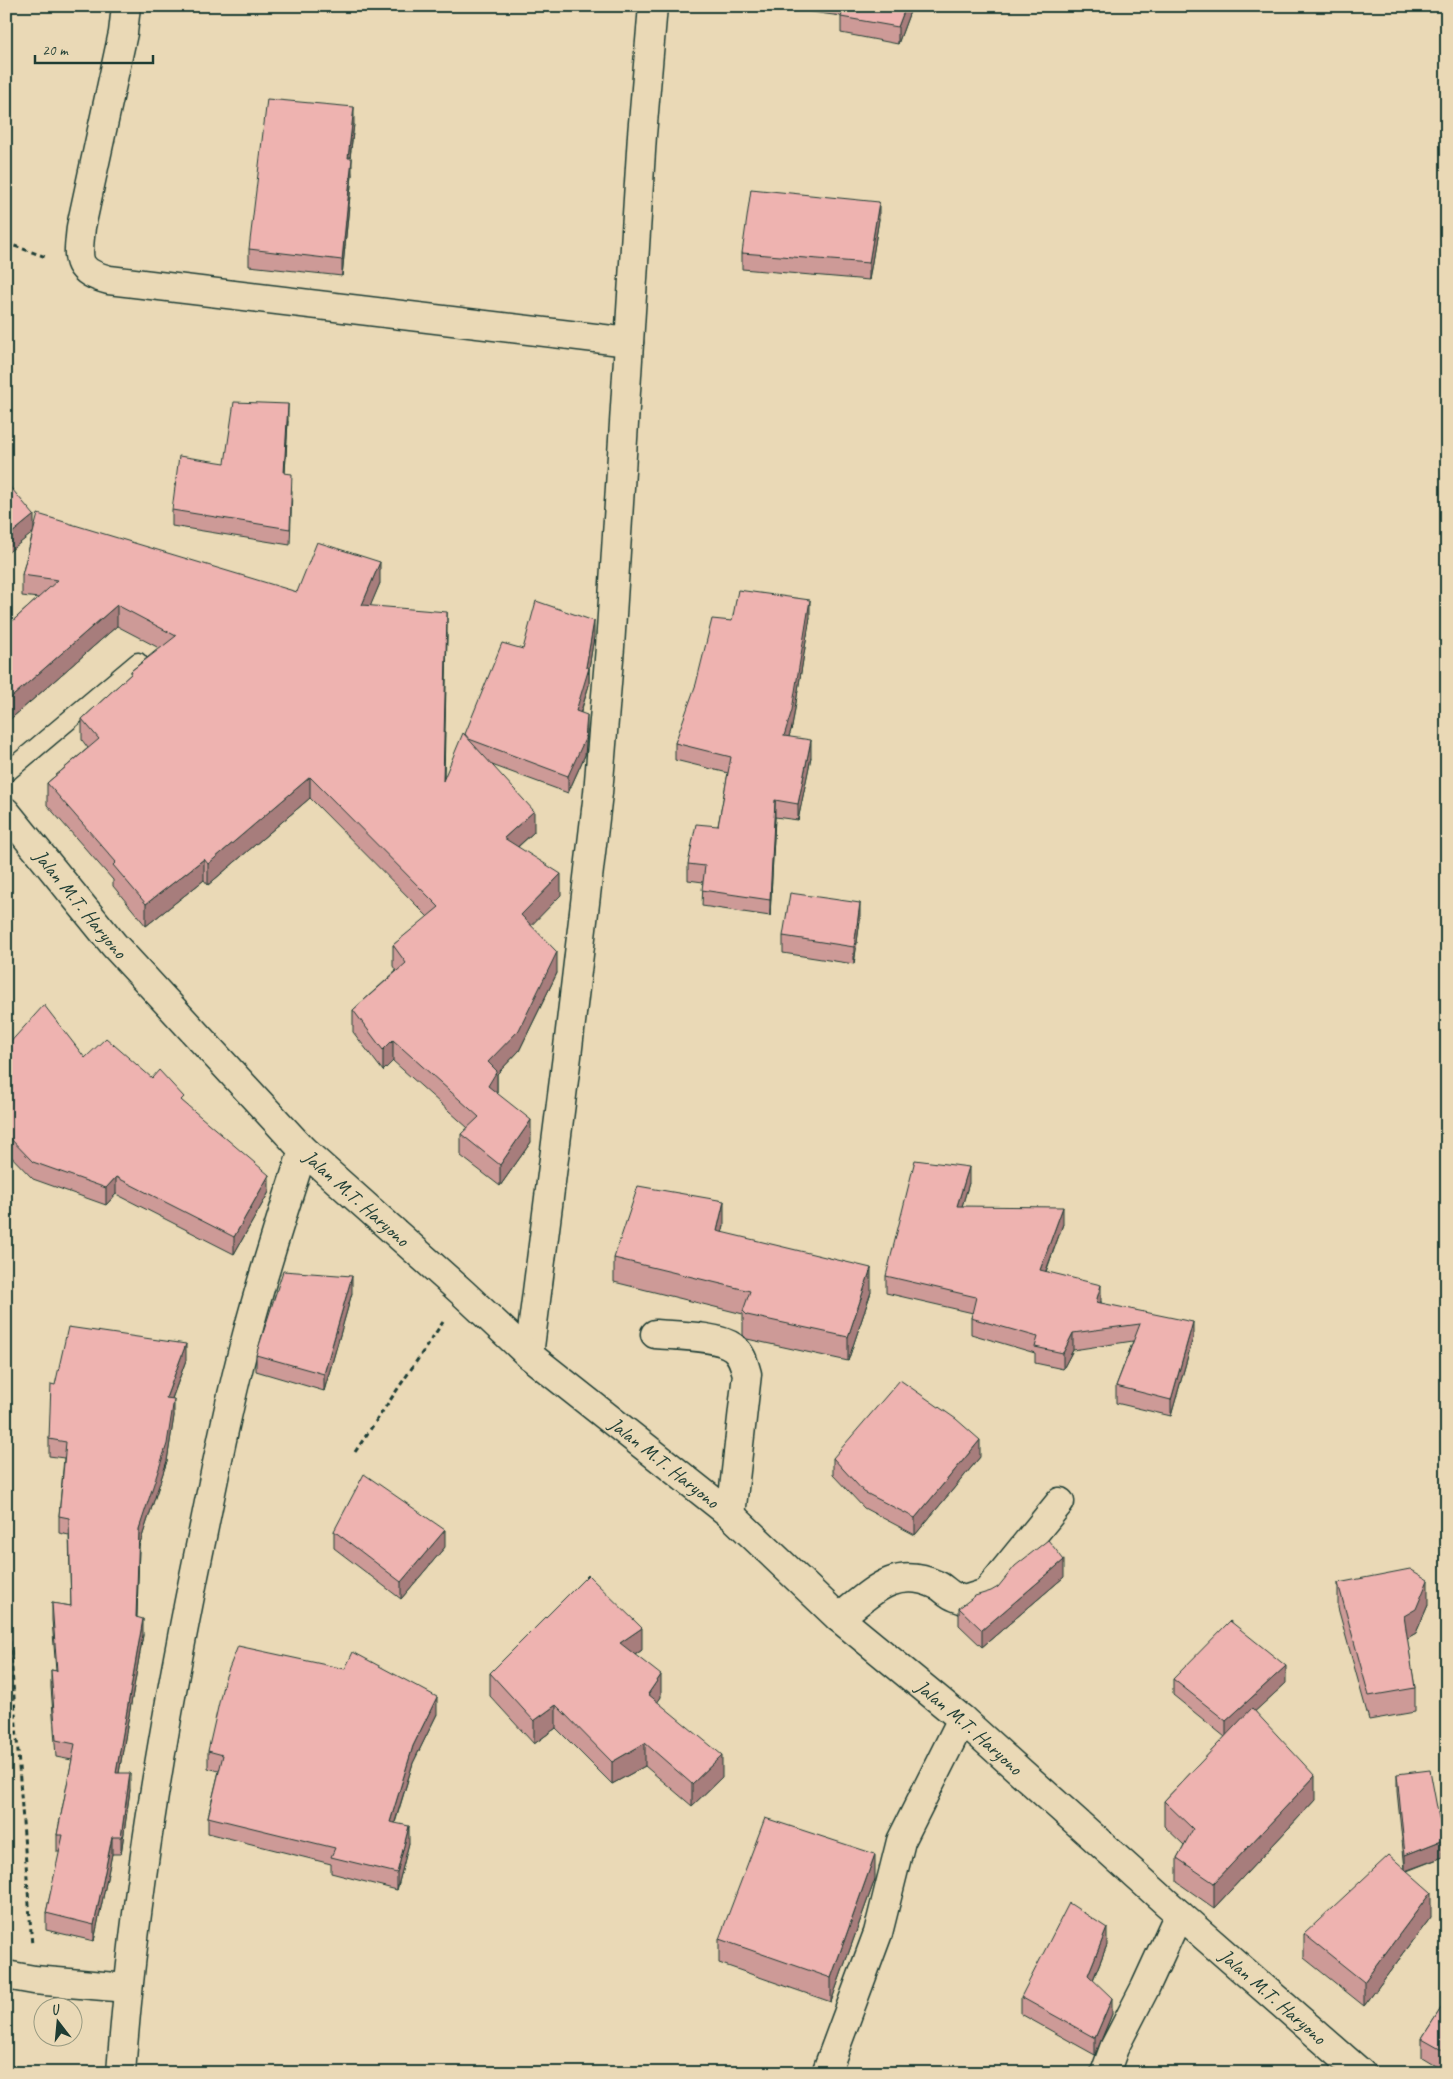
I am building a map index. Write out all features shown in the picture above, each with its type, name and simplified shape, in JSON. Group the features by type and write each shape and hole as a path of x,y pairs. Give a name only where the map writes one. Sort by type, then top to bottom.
{"main road":[{"path":"126,6 122,41 81,227 79,254 81,263 86,271 108,280 629,342"},
{"path":"529,1356 598,793 610,647 642,135 654,6"},
{"name":"Jalan M.T. Haryono","path":"6,812 114,945 303,1150 463,1293 529,1356 732,1515 839,1618 962,1719 1179,1914 1361,2073"},
{"path":"121,2073 127,1988 153,1806 176,1666 223,1432 248,1330 303,1150"},
{"path":"655,1334 718,1340 733,1347 743,1358 747,1374 732,1515"},
{"path":"839,1618 884,1583 901,1578 923,1579 940,1586 950,1595 964,1600 986,1593 1060,1502"},
{"path":"826,2073 878,1932 901,1841 962,1719"},
{"path":"1105,2073 1114,2048 1145,1988 1179,1914"},
{"path":"6,1975 34,1980 127,1988"}],"lane":[{"path":"6,773 138,662"}],"path":[{"path":"356,1452 463,1293"},
{"path":"6,1587 34,1980"}],"building":[{"path":"844,6 906,6 898,27 841,17"},
{"path":"267,99 354,107 348,158 352,158 342,260 249,249"},
{"path":"751,189 879,202 869,263 742,253"},
{"path":"234,402 288,404 284,473 292,474 290,529 172,510 179,456 225,463"},
{"path":"6,482 34,515 6,538"},
{"path":"38,514 297,592 317,542 380,562 362,605 447,612 443,781 463,733 534,811 504,838 561,874 521,915 557,952 519,1030 488,1062 497,1071 488,1086 531,1120 500,1165 461,1134 479,1117 393,1040 383,1050 353,1010 406,963 393,945 439,907 310,777 208,864 204,859 146,904 113,865 116,862 47,783 99,739 82,719 132,673 131,671 176,636 117,605 6,702 6,627 58,580 22,575"},
{"path":"738,590 810,600 792,710 784,736 811,740 798,804 775,800 770,900 702,890 705,866 688,864 696,824 718,826 731,757 675,743 696,684 712,619 732,621"},
{"path":"536,601 594,621 586,667 589,668 576,711 587,715 585,739 568,776 469,739 465,734 502,643 523,649"},
{"path":"790,893 860,903 854,947 783,936"},
{"path":"44,1005 85,1058 106,1038 152,1078 159,1070 184,1097 181,1100 269,1175 234,1237 116,1177 106,1188 33,1162 6,1134 6,1047"},
{"path":"915,1160 969,1167 957,1206 1063,1207 1040,1270 1101,1285 1096,1302 1193,1322 1171,1400 1116,1386 1140,1324 1073,1333 1063,1353 1035,1347 1038,1337 971,1318 976,1297 886,1276"},
{"path":"638,1186 724,1201 717,1231 871,1268 848,1337 747,1315 743,1311 750,1291 614,1258"},
{"path":"283,1271 352,1276 324,1374 256,1355"},
{"path":"68,1327 186,1344 166,1398 174,1399 167,1444 139,1529 136,1617 143,1619 116,1773 130,1773 121,1837 112,1837 94,1925 46,1913 63,1835 57,1835 75,1744 56,1740 51,1670 57,1671 52,1603 71,1606 69,1518 59,1516 66,1442 49,1439 51,1384 55,1385"},
{"path":"900,1380 956,1419 980,1440 915,1518 864,1492 833,1458"},
{"path":"364,1474 445,1530 401,1582 334,1531"},
{"path":"1048,1540 1064,1560 982,1630 959,1608 975,1596 998,1587 1015,1566"},
{"path":"1410,1569 1428,1580 1416,1609 1404,1616 1415,1688 1369,1696 1338,1583"},
{"path":"588,1575 642,1628 620,1643 661,1675 648,1694 722,1755 692,1784 645,1743 612,1762 556,1705 534,1721 490,1673"},
{"path":"1230,1621 1286,1666 1226,1721 1173,1679"},
{"path":"238,1646 345,1669 353,1652 437,1697 413,1746 390,1822 409,1826 397,1873 331,1857 335,1848 208,1817 223,1755 208,1751 224,1681"},
{"path":"1252,1708 1315,1776 1214,1883 1177,1858 1193,1829 1164,1801"},
{"path":"1430,1770 1443,1840 1405,1855 1397,1774"},
{"path":"765,1818 875,1854 831,1978 719,1939"},
{"path":"1389,1855 1431,1892 1364,1982 1304,1934"},
{"path":"1069,1903 1107,1928 1088,1975 1112,1998 1095,2038 1021,1997"},
{"path":"1447,1999 1447,2052 1422,2038"}]}
